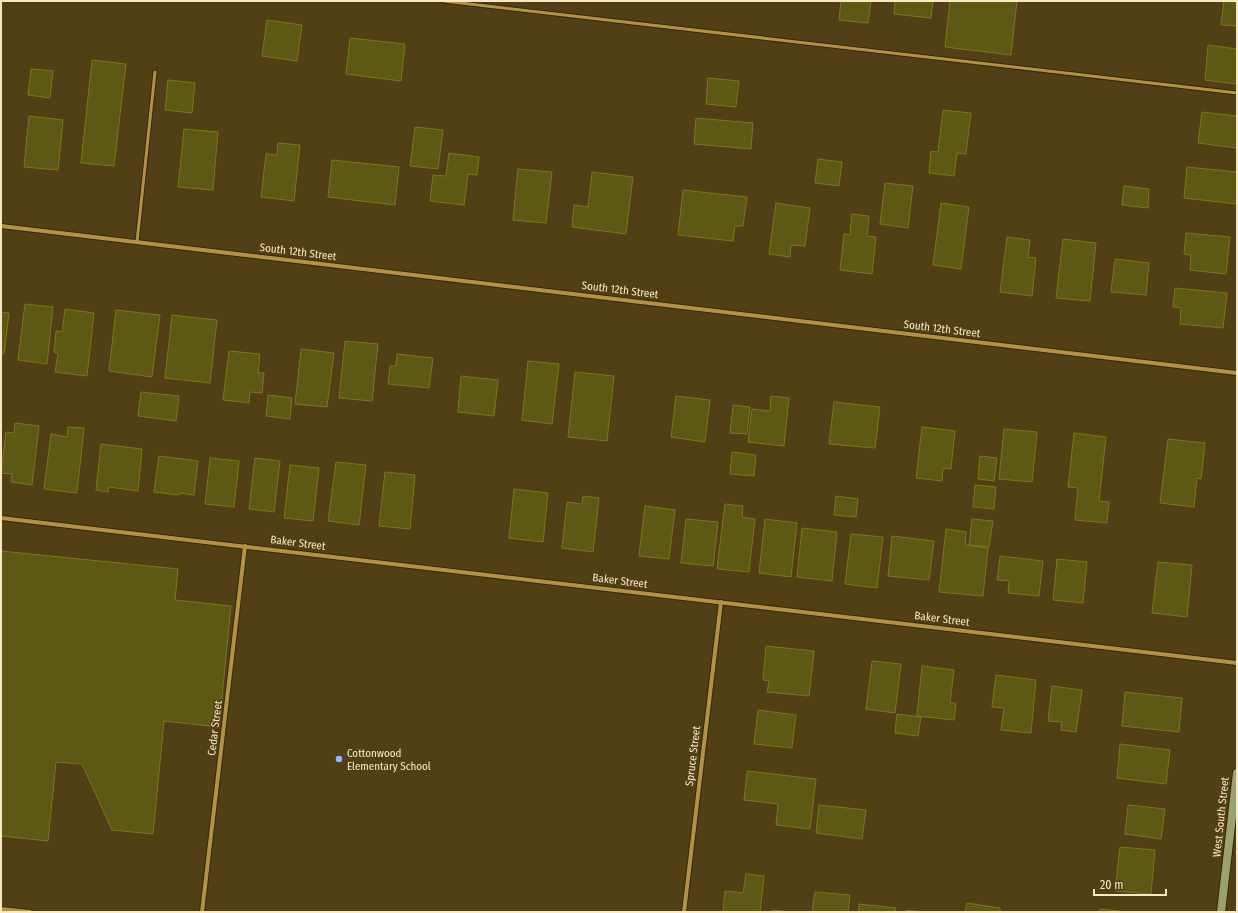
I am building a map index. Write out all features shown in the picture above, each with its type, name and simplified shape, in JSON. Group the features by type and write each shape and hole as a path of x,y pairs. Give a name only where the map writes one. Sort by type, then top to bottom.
{"street":[{"name":"South 12th Street","path":"1,226 1237,373"},
{"name":"Baker Street","path":"1,518 1237,663"},
{"name":"Cedar Street","path":"202,912 245,546"},
{"name":"Spruce Street","path":"684,912 721,602"},
{"name":"West South Street","path":"1221,912 1235,806 1237,773"},
{"path":"1,909 30,912"}],"lane":[{"path":"444,1 1237,93"},
{"path":"137,242 154,72"}],"building":[{"path":"841,1 871,1 868,23 839,20"},
{"path":"895,1 933,1 931,18 894,14"},
{"path":"950,1 1017,1 1011,55 945,47"},
{"path":"1224,1 1237,1 1237,26 1221,25"},
{"path":"267,20 302,25 297,61 262,56"},
{"path":"350,38 405,44 401,81 346,74"},
{"path":"1208,45 1237,49 1237,84 1205,80"},
{"path":"92,60 126,64 114,166 81,163"},
{"path":"31,69 53,71 50,98 28,95"},
{"path":"708,78 739,81 736,107 706,104"},
{"path":"168,80 195,83 192,113 165,110"},
{"path":"943,110 971,113 966,154 957,153 954,176 929,173 931,151 938,152"},
{"path":"1202,112 1237,116 1237,148 1198,143"},
{"path":"29,116 63,120 58,170 24,167"},
{"path":"696,118 753,123 751,149 694,144"},
{"path":"415,127 443,130 438,169 410,166"},
{"path":"184,129 218,132 213,190 178,187"},
{"path":"278,143 300,145 294,201 261,197 266,154 277,155"},
{"path":"449,153 479,157 477,175 468,174 464,205 430,201 433,175 446,176"},
{"path":"818,159 842,162 839,186 815,183"},
{"path":"332,160 399,167 395,205 328,197"},
{"path":"1187,167 1237,172 1237,204 1184,198"},
{"path":"518,169 552,172 546,223 513,220"},
{"path":"592,172 633,177 626,234 572,227 574,205 588,207"},
{"path":"885,183 913,186 908,228 880,224"},
{"path":"1124,186 1149,189 1148,208 1122,205"},
{"path":"683,190 747,197 743,226 735,226 733,241 678,235"},
{"path":"776,203 810,208 805,246 791,245 790,257 769,254"},
{"path":"941,203 969,207 961,269 933,265"},
{"path":"852,214 869,216 867,236 876,237 872,274 840,270 844,234 850,235"},
{"path":"1186,233 1230,237 1226,274 1190,270 1191,255 1184,254"},
{"path":"1007,237 1030,240 1028,257 1036,258 1032,296 1000,292"},
{"path":"1063,239 1096,243 1090,301 1056,298"},
{"path":"1115,259 1149,263 1146,295 1111,292"},
{"path":"1175,288 1227,293 1223,328 1180,324 1181,308 1173,307"},
{"path":"25,304 53,307 47,364 18,360"},
{"path":"65,309 94,313 87,376 55,372 58,353 54,352 56,331 62,332"},
{"path":"116,310 160,315 152,377 109,371"},
{"path":"1,312 9,313 4,354 1,354"},
{"path":"172,315 217,320 210,383 165,378"},
{"path":"345,341 378,344 372,401 339,398"},
{"path":"301,349 334,353 327,407 295,404"},
{"path":"229,351 260,354 258,373 264,373 262,393 250,392 249,403 223,400"},
{"path":"397,354 433,358 429,388 388,384 390,366 396,366"},
{"path":"528,361 559,364 552,424 522,420"},
{"path":"575,372 614,376 607,441 568,437"},
{"path":"461,376 498,380 494,416 458,412"},
{"path":"141,392 179,396 176,421 138,416"},
{"path":"268,395 292,398 290,419 266,416"},
{"path":"676,396 710,400 705,442 671,437"},
{"path":"771,396 789,398 784,446 748,442 752,409 770,411"},
{"path":"834,402 880,407 875,448 829,444"},
{"path":"733,405 750,407 747,434 730,433"},
{"path":"15,423 39,426 32,485 11,482 12,474 1,473 6,432 14,433"},
{"path":"68,427 84,428 77,493 44,489 51,434 67,437"},
{"path":"922,427 955,431 951,469 943,468 942,481 916,478"},
{"path":"1004,429 1037,432 1032,482 999,479"},
{"path":"1074,433 1106,437 1099,501 1109,502 1107,523 1075,520 1078,488 1068,487"},
{"path":"1168,439 1205,443 1201,479 1197,478 1194,507 1160,503"},
{"path":"101,444 142,449 138,491 109,487 108,492 96,490"},
{"path":"732,452 756,455 754,476 730,474"},
{"path":"159,456 198,461 194,495 154,492"},
{"path":"980,456 997,458 994,481 978,479"},
{"path":"210,458 239,461 234,507 205,504"},
{"path":"255,458 280,461 274,512 249,509"},
{"path":"336,462 366,465 359,525 328,521"},
{"path":"290,465 319,468 313,521 284,518"},
{"path":"385,472 415,475 410,529 379,526"},
{"path":"975,485 996,487 994,509 973,507"},
{"path":"514,489 548,493 543,542 509,538"},
{"path":"583,496 599,498 593,552 562,548 567,502 582,504"},
{"path":"836,496 858,499 856,517 834,515"},
{"path":"725,504 743,506 742,517 755,519 749,572 717,569"},
{"path":"645,506 675,510 669,559 639,556"},
{"path":"686,519 718,522 713,566 681,563"},
{"path":"765,519 797,523 791,577 759,573"},
{"path":"972,519 993,521 989,547 969,545"},
{"path":"802,528 837,532 832,581 797,577"},
{"path":"946,529 966,532 965,545 988,548 983,596 939,592"},
{"path":"851,534 883,537 877,588 845,584"},
{"path":"892,536 934,541 929,580 888,576"},
{"path":"1,551 178,569 175,600 231,606 219,727 164,721 153,834 112,830 82,764 56,762 48,841 1,836"},
{"path":"1000,556 1043,561 1039,596 1008,593 1009,581 997,580"},
{"path":"1057,559 1087,562 1083,603 1053,600"},
{"path":"1158,562 1192,565 1187,617 1152,613"},
{"path":"766,646 814,651 809,696 767,692 769,681 763,680"},
{"path":"872,661 901,664 895,713 866,709"},
{"path":"922,666 954,670 950,703 956,703 954,720 917,716"},
{"path":"996,675 1036,680 1031,733 1001,730 1004,708 992,707"},
{"path":"1052,686 1082,690 1076,732 1061,730 1062,722 1048,721"},
{"path":"1125,692 1182,698 1179,732 1122,726"},
{"path":"758,710 796,715 792,748 754,744"},
{"path":"897,714 921,717 918,736 895,733"},
{"path":"1120,744 1170,750 1166,784 1117,778"},
{"path":"747,771 816,779 810,829 776,825 778,804 744,800"},
{"path":"819,805 866,810 862,839 816,833"},
{"path":"1128,805 1165,809 1161,839 1125,834"},
{"path":"1120,847 1155,850 1151,894 1115,891"},
{"path":"746,874 764,876 760,912 723,912 725,891 743,893"},
{"path":"815,892 850,895 848,912 812,912"},
{"path":"967,903 1000,908 1000,912 965,912"},
{"path":"859,904 896,908 895,912 859,912"},
{"path":"1100,909 1129,912 1100,912"},
{"path":"772,910 792,912 772,912"},
{"path":"906,910 923,912 906,912"}],"place":[{"name":"Cottonwood Elementary School","path":"339,759"}]}
